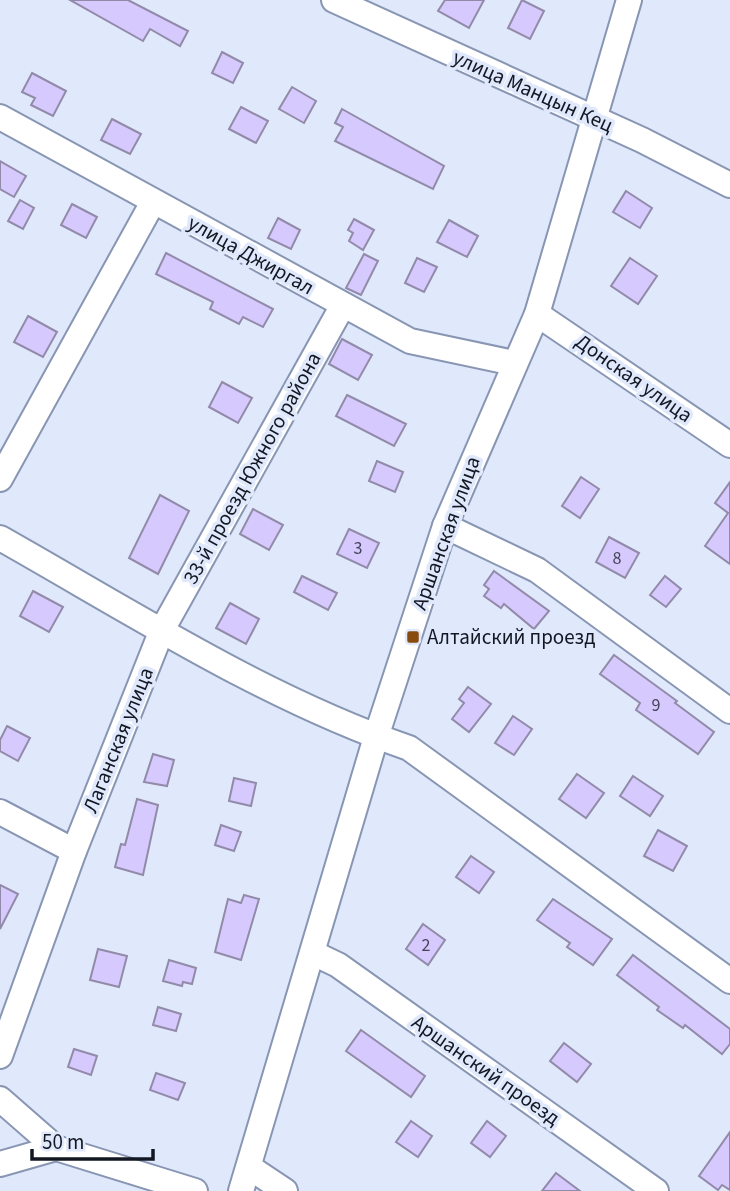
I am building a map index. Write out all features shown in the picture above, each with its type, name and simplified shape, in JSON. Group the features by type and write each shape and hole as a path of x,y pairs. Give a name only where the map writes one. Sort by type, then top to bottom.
{"street":[{"name":"улица Манцын Кец","path":"334,0 730,185"},
{"name":"Аршанская улица","path":"241,1191 376,737 445,526 537,314 629,0"},
{"name":"улица Джиргал","path":"0,117 410,341 514,363"},
{"path":"0,479 153,202"},
{"name":"33-й проезд Южного района","path":"162,630 343,305"},
{"name":"Донская улица","path":"537,314 730,445"},
{"path":"445,526 537,570 730,711"},
{"path":"0,538 255,682 376,737 409,748 730,981"},
{"name":"Лаганская улица","path":"0,1056 74,851 162,630"},
{"path":"0,812 74,851"},
{"name":"Аршанский проезд","path":"313,953 338,965 656,1191"},
{"path":"0,1099 56,1148 195,1191"},
{"path":"0,1164 56,1148"},
{"path":"249,1167 285,1191"}],"building":[{"path":"70,0 128,0 188,31 180,46 150,29 143,41"},
{"path":"445,0 484,0 469,28 438,11"},
{"path":"522,0 544,11 530,39 508,28"},
{"path":"222,52 243,63 233,83 212,73"},
{"path":"32,73 66,91 53,116 31,105 35,98 22,92"},
{"path":"292,87 316,101 304,123 279,109"},
{"path":"241,107 268,121 256,143 229,129"},
{"path":"342,109 444,166 433,189 335,141 343,127 335,123"},
{"path":"112,119 141,134 130,154 101,140"},
{"path":"0,161 26,176 14,197 0,189"},
{"path":"626,191 652,208 640,228 613,212"},
{"path":"20,200 34,208 23,229 8,221"},
{"path":"72,204 97,217 86,238 61,225"},
{"path":"278,218 300,230 291,249 268,238"},
{"path":"354,219 374,230 363,250 349,241 353,233 348,230"},
{"path":"449,220 478,236 467,257 437,242"},
{"path":"166,253 273,309 263,327 243,317 239,324 210,309 213,302 156,274"},
{"path":"364,254 378,261 361,295 346,288"},
{"path":"417,258 437,267 424,292 405,283"},
{"path":"630,258 657,276 638,304 611,286"},
{"path":"28,316 57,332 43,357 14,342"},
{"path":"342,339 372,355 358,380 329,364"},
{"path":"222,382 252,398 238,423 209,407"},
{"path":"347,395 406,424 394,446 336,416"},
{"path":"377,461 403,472 395,492 369,481"},
{"path":"581,477 599,489 580,518 562,506"},
{"path":"730,482 730,564 705,546 728,513 715,503"},
{"path":"160,495 189,511 158,574 129,558"},
{"path":"253,509 283,525 269,550 240,534"},
{"path":"349,529 379,543 367,568 337,554"},
{"path":"609,537 639,553 625,578 596,562"},
{"path":"494,571 549,611 534,629 504,604 501,608 484,596 489,589 484,585"},
{"path":"302,576 337,593 328,610 294,592"},
{"path":"665,576 681,589 666,607 650,595"},
{"path":"33,591 63,607 49,632 20,616"},
{"path":"230,603 259,619 246,644 216,628"},
{"path":"614,655 714,732 698,754 636,710 640,703 600,674"},
{"path":"468,687 491,704 469,732 452,719 464,703 459,699"},
{"path":"513,716 532,729 514,755 495,743"},
{"path":"7,726 30,738 18,761 0,751 0,740"},
{"path":"153,754 174,760 167,786 144,782"},
{"path":"577,774 604,793 586,818 559,799"},
{"path":"633,776 663,796 650,816 620,796"},
{"path":"234,778 256,783 251,806 229,801"},
{"path":"137,799 158,805 143,875 115,867 121,844 125,845"},
{"path":"221,825 241,832 234,851 215,845"},
{"path":"658,830 687,846 673,871 644,856"},
{"path":"471,856 494,872 479,893 456,877"},
{"path":"0,885 18,894 0,929"},
{"path":"244,895 259,899 241,960 215,952 228,899 241,903"},
{"path":"553,899 612,939 593,965 567,947 570,943 537,920"},
{"path":"423,924 445,940 428,965 406,949"},
{"path":"98,949 127,956 119,987 90,980"},
{"path":"633,955 730,1029 730,1044 722,1054 685,1025 683,1028 657,1010 659,1007 617,975"},
{"path":"169,960 196,968 192,984 183,982 182,986 163,981"},
{"path":"158,1007 181,1014 176,1031 153,1025"},
{"path":"361,1030 425,1076 411,1097 346,1051"},
{"path":"564,1043 591,1064 577,1082 550,1061"},
{"path":"74,1049 97,1056 91,1075 68,1067"},
{"path":"156,1073 185,1083 178,1100 150,1090"},
{"path":"411,1121 432,1136 418,1157 396,1142"},
{"path":"487,1121 506,1136 490,1157 471,1143"},
{"path":"730,1132 730,1190 722,1185 718,1190 699,1176"},
{"path":"556,1173 580,1191 542,1191"}],"place":[{"name":"Алтайский проезд","path":"413,637"}]}
